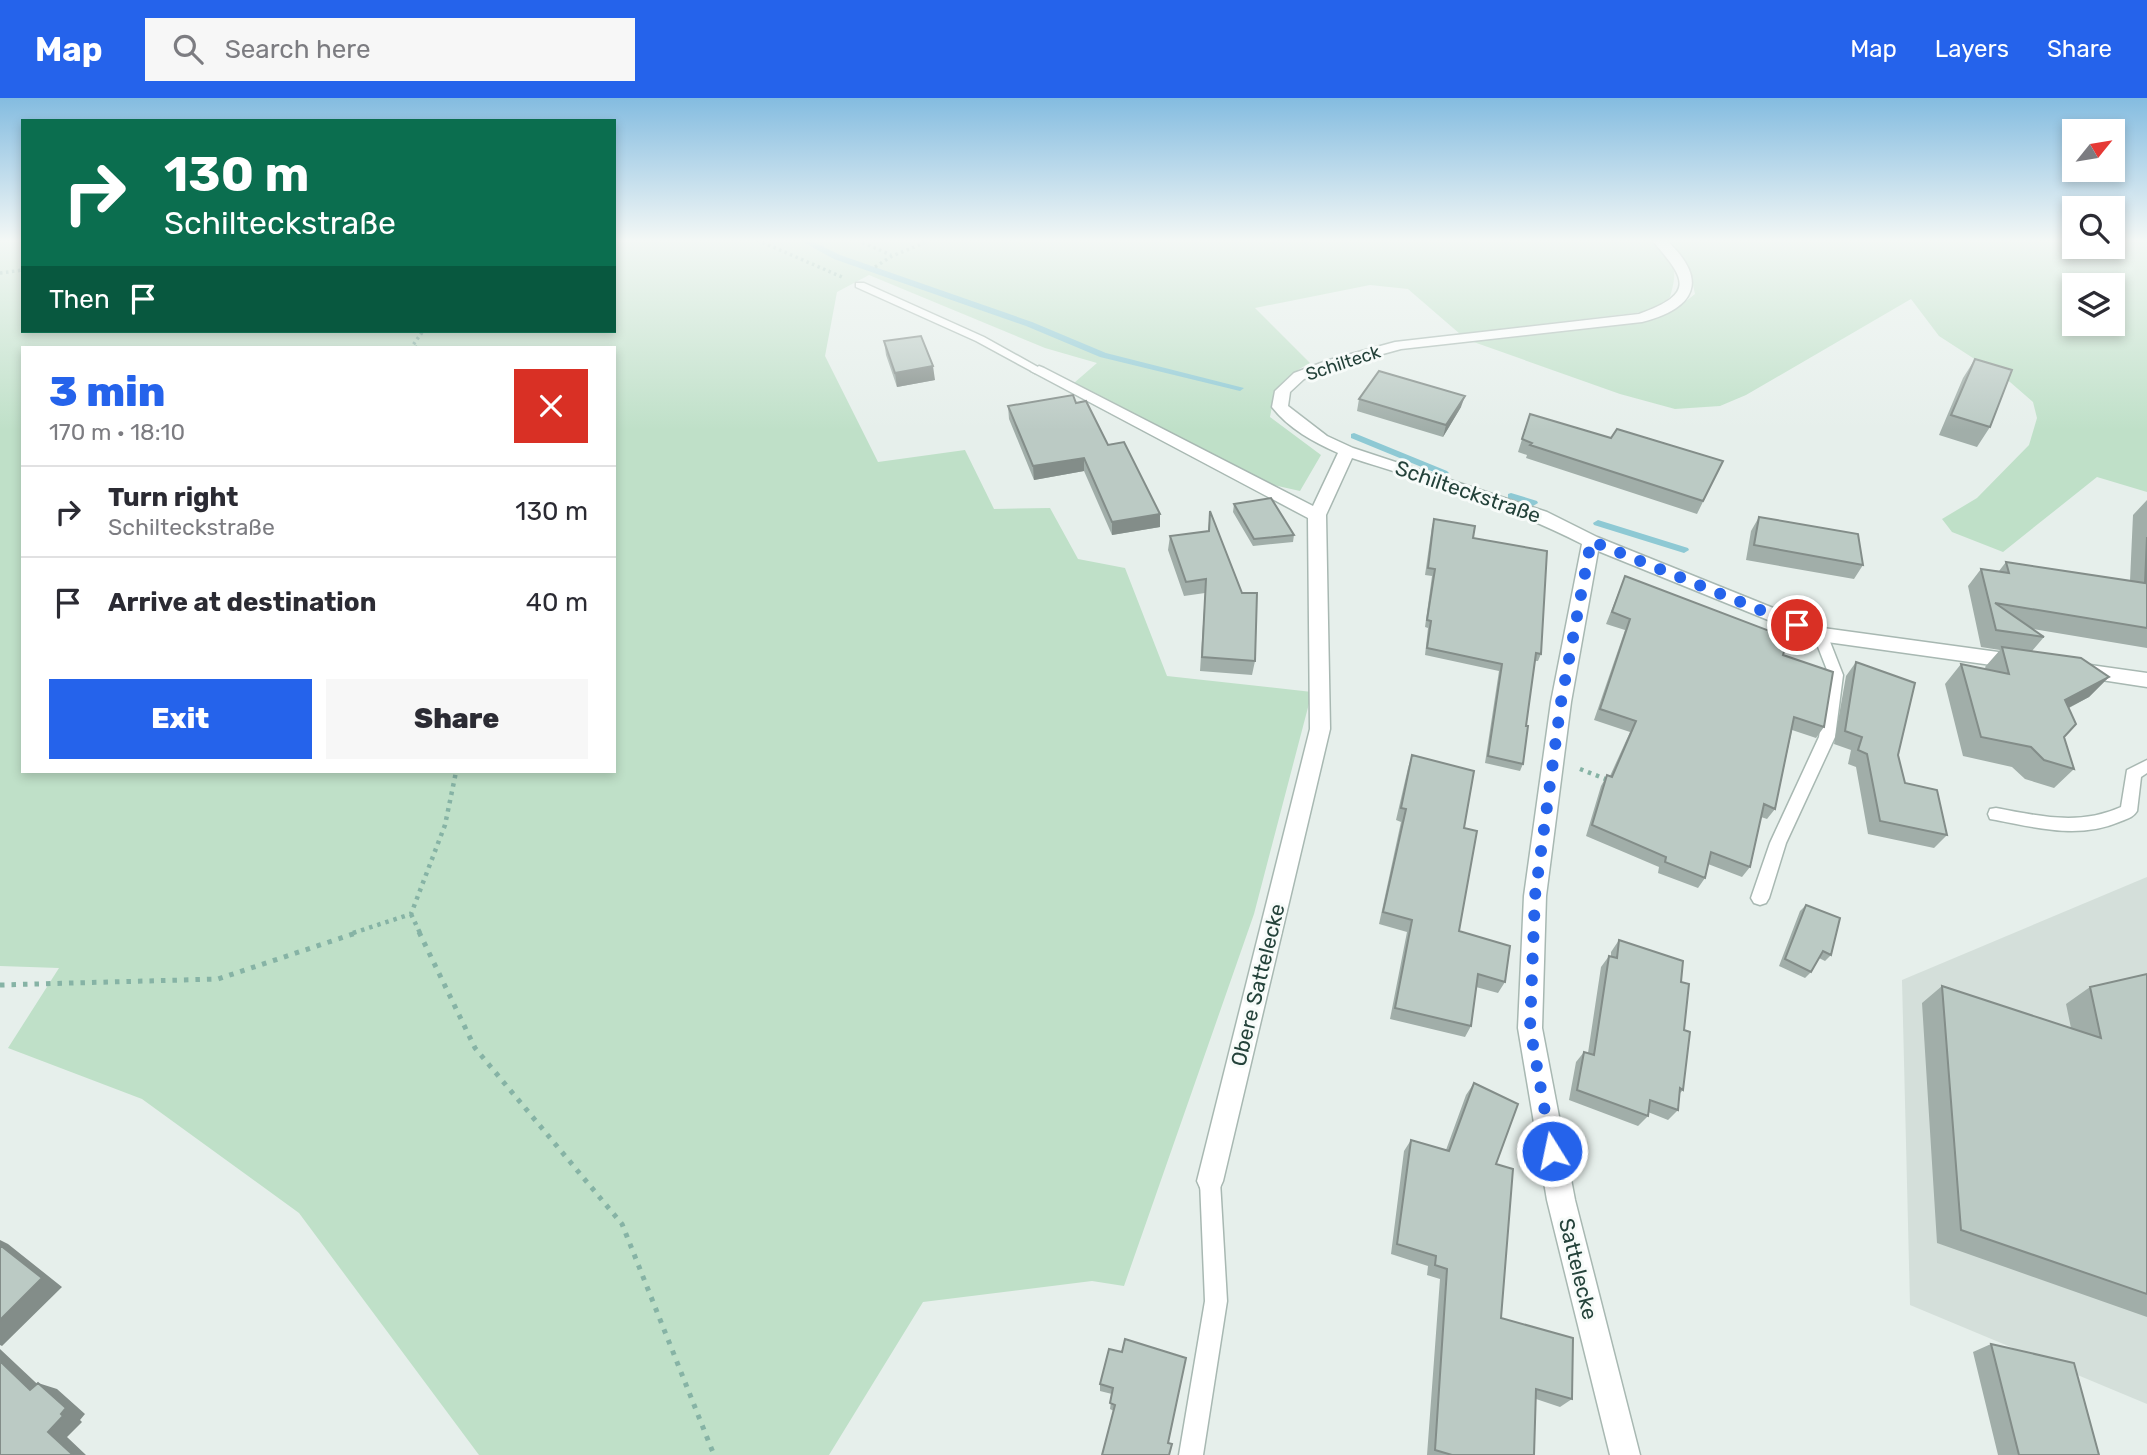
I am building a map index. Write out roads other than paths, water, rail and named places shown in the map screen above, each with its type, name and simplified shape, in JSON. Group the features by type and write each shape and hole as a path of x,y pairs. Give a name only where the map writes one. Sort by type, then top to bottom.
{"street":[{"name":"Schilteck","path":"1347,451 1321,439 1290,418 1280,407 1283,391 1299,376 1334,363 1400,345 1642,318 1675,303"},
{"path":"1039,371 1317,514 1347,451"},
{"name":"Schilteckstraße","path":"1347,451 1541,516 1591,541 1820,634 2034,664"},
{"name":"Obere Sattelecke","path":"1210,1181 1320,729 1317,514"},
{"name":"Sattelecke","path":"1591,541 1561,702 1535,896 1530,1028 1561,1200 1625,1455"},
{"path":"2060,668 2147,680"}],"lane":[{"path":"901,303 980,339 1039,371"},
{"path":"1760,898 1778,843 1827,737 1836,675 1820,634"},
{"path":"1996,814 2057,825 2087,827 2111,820 2129,811 2133,774 2147,766"},
{"name":"Obere Sattelecke","path":"1191,1455 1216,1301 1210,1181"}],"waterway":[{"path":"970,303 1029,324 1103,355 1240,388"},
{"path":"1354,436 1444,473"},
{"path":"1511,496 1533,503"},
{"path":"1598,523 1684,550"}]}
